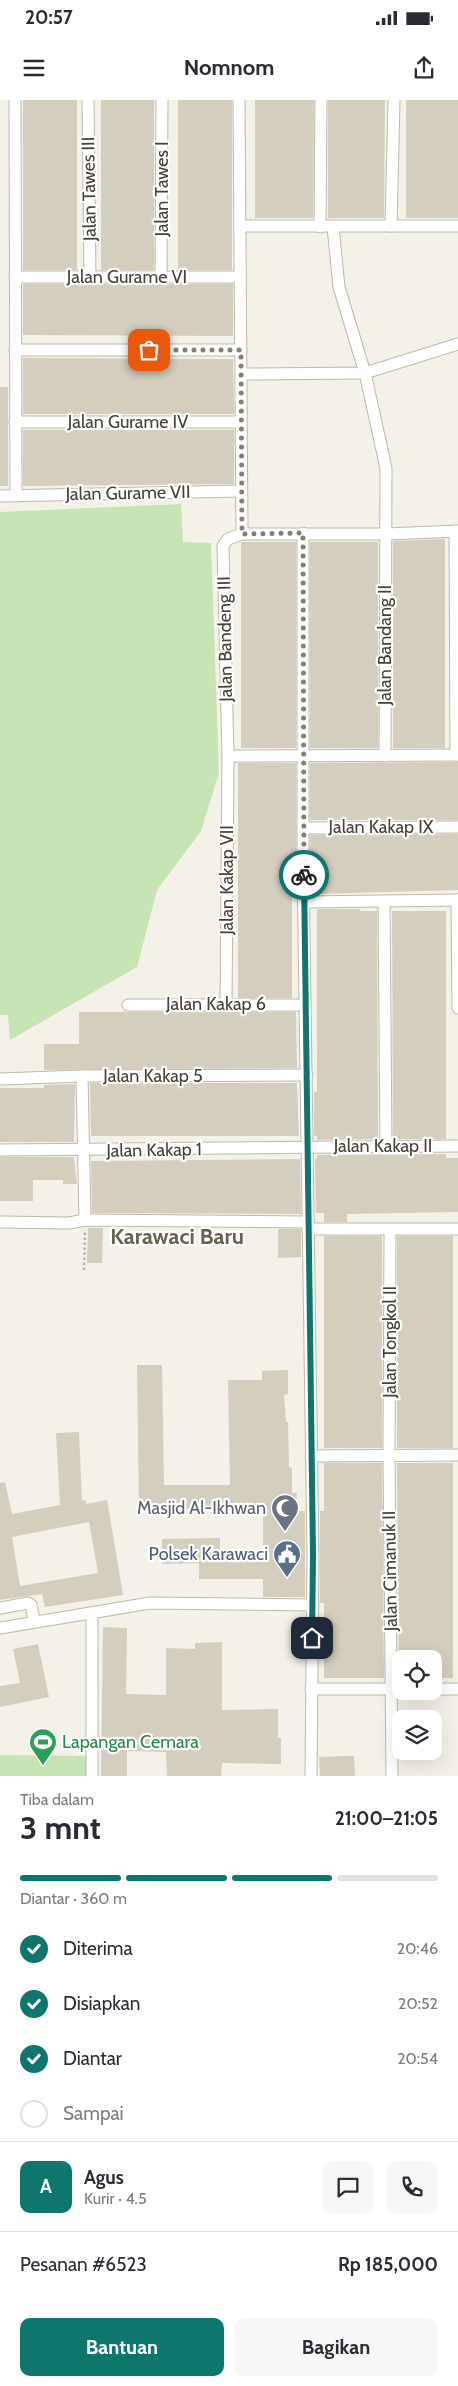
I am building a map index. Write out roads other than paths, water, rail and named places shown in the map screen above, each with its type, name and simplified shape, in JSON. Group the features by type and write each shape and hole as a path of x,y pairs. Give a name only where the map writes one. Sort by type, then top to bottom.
{"street":[{"path":"15,100 16,496"},
{"name":"Jalan Tawes III","path":"88,100 90,278"},
{"name":"Jalan Tawes I","path":"161,277 162,100"},
{"path":"228,756 457,755 456,531 386,534 242,534 240,491 242,374 239,100"},
{"path":"320,227 321,100"},
{"path":"390,226 394,100"},
{"path":"240,226 458,226"},
{"name":"Jalan Bandang II","path":"333,227 339,287 365,373 386,468 385,756"},
{"name":"Jalan Gurame VI","path":"15,277 240,277"},
{"path":"242,374 365,373 458,344"},
{"path":"15,350 241,350"},
{"name":"Jalan Gurame IV","path":"15,422 241,422"},
{"name":"Jalan Gurame VII","path":"0,496 240,491"},
{"path":"303,533 303,828 313,1604 311,1776"},
{"name":"Jalan Bandeng III","path":"228,756 223,546 228,539 242,534"},
{"name":"Jalan Kakap VII","path":"226,1004 228,756"},
{"name":"Jalan Kakap IX","path":"303,828 458,827"},
{"path":"304,902 458,900 458,1008"},
{"path":"384,901 386,1146"},
{"name":"Jalan Kakap 6","path":"128,1005 305,1005"},
{"name":"Jalan Kakap 5","path":"0,1079 82,1076 307,1075"},
{"path":"82,1076 85,1220"},
{"name":"Jalan Kakap II","path":"308,1146 458,1146"},
{"name":"Jalan Kakap 1","path":"0,1150 84,1151 308,1146"},
{"path":"0,1222 69,1223 85,1220 390,1230 458,1229"},
{"name":"Jalan Tongkol II","path":"389,1455 390,1230"},
{"name":"Jalan Cimanuk II","path":"389,1455 395,1650"},
{"path":"311,1456 458,1455"},
{"path":"0,1628 34,1620 92,1614 150,1603 313,1604"},
{"path":"0,1608 31,1604 34,1620"},
{"path":"92,1614 92,1776"},
{"path":"311,1689 392,1689"},
{"path":"442,1689 458,1689"},
{"name":"Jalan Cimanuk II","path":"392,1776 395,1700"}],"place":[{"name":"Masjid Al-Ikhwan","path":"285,1532"},
{"name":"Polsek Karawaci","path":"287,1578"},
{"name":"Lapangan Cemara","path":"43,1766"}],"district":[{"name":"Karawaci Baru","path":"177,1236"}]}
